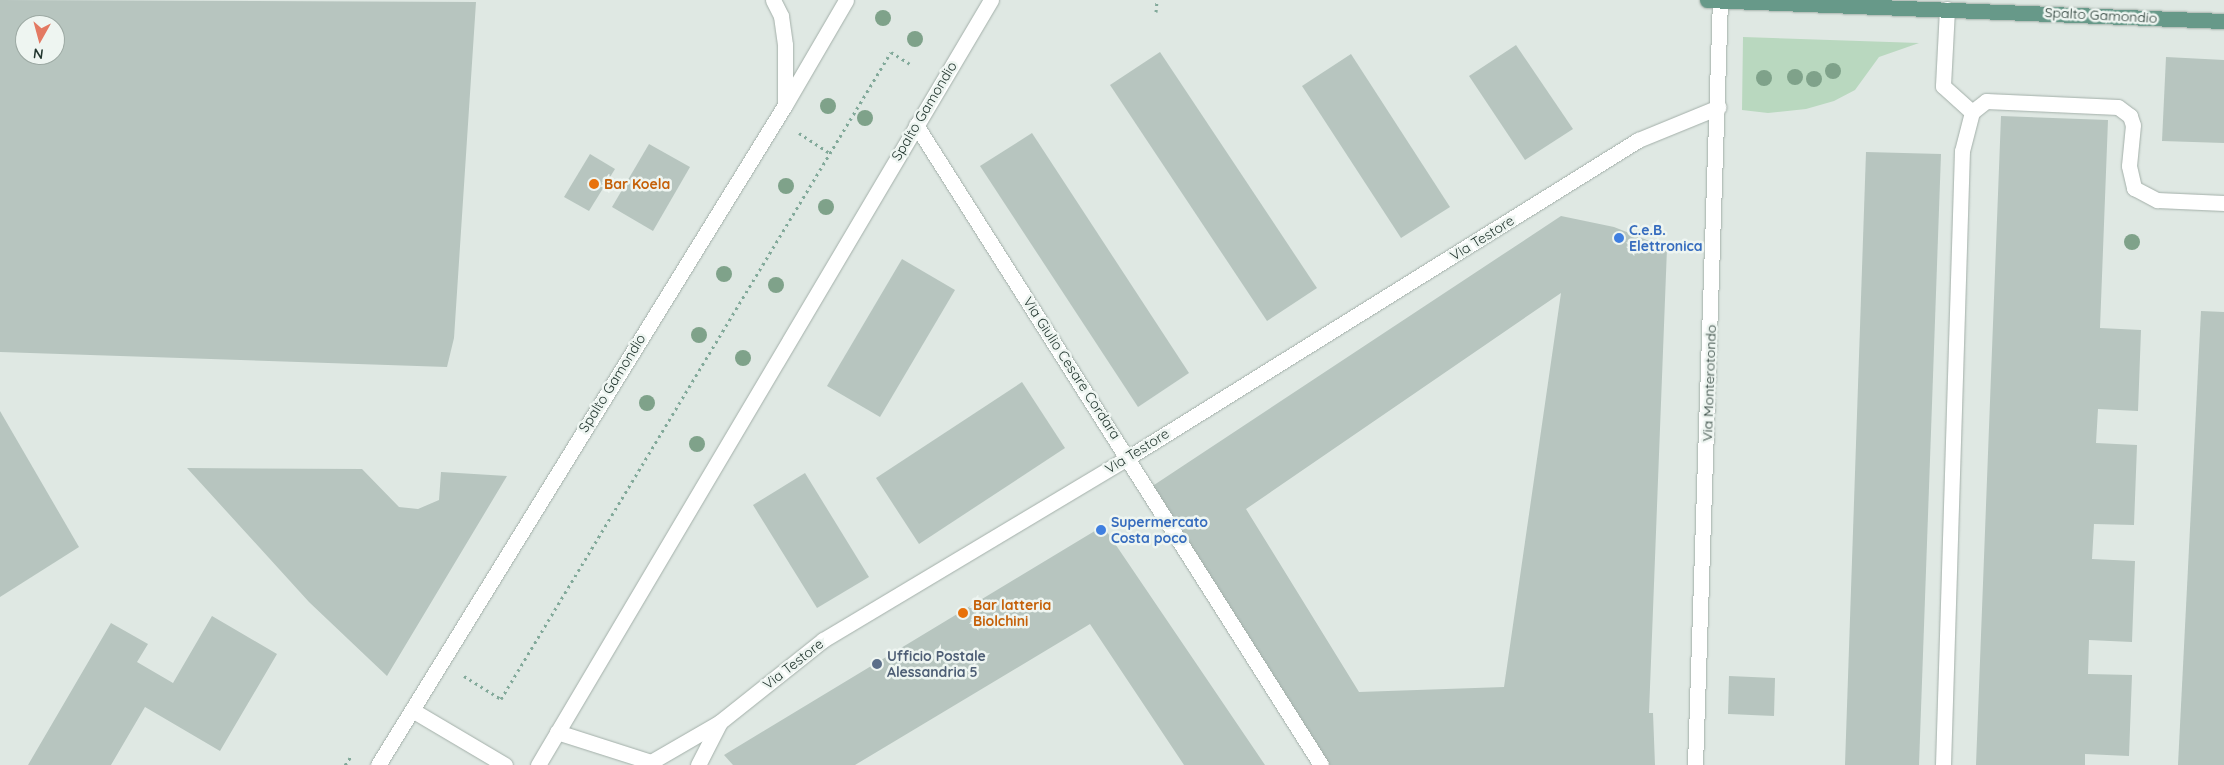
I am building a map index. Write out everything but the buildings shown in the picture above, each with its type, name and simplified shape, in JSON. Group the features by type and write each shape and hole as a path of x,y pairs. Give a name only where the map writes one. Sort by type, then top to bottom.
{"main road":[{"name":"Spalto Gamondio","path":"1716,0 1946,8 2224,21"}],"street":[{"path":"773,0 781,16 785,45 785,105"},
{"name":"Spalto Gamondio","path":"378,765 785,105 846,0"},
{"name":"Spalto Gamondio","path":"538,765 991,0"},
{"name":"Via Monterotondo","path":"1695,765 1719,107 1716,0"},
{"path":"1946,8 1943,86 1972,112"},
{"path":"1943,765 1962,169 1965,135 1972,112 1986,101 2118,106 2130,116 2133,125 2129,166 2134,188 2157,200 2224,204"},
{"name":"Via Testore","path":"557,732 651,762 720,722 824,640 1129,457 1638,140 1719,107"},
{"name":"Via Giulio Cesare Cordara","path":"916,125 1129,457 1321,765"},
{"path":"412,710 506,765"},
{"path":"698,765 720,722"},
{"path":"388,749 394,765"}],"path":[{"path":"1156,12 1157,0"},
{"path":"501,699 891,52 910,64"}],"green space":[{"path":"1743,37 1919,43 1879,57 1855,90 1834,101 1806,109 1768,113 1742,110"}],"place":[{"name":"Bar Koela","path":"594,184"},
{"name":"C.e.B. Elettronica","path":"1619,238"},
{"name":"Supermercato Costa poco","path":"1101,530"},
{"name":"Bar latteria Biolchini","path":"963,613"},
{"name":"Ufficio Postale Alessandria 5","path":"877,664"}]}
